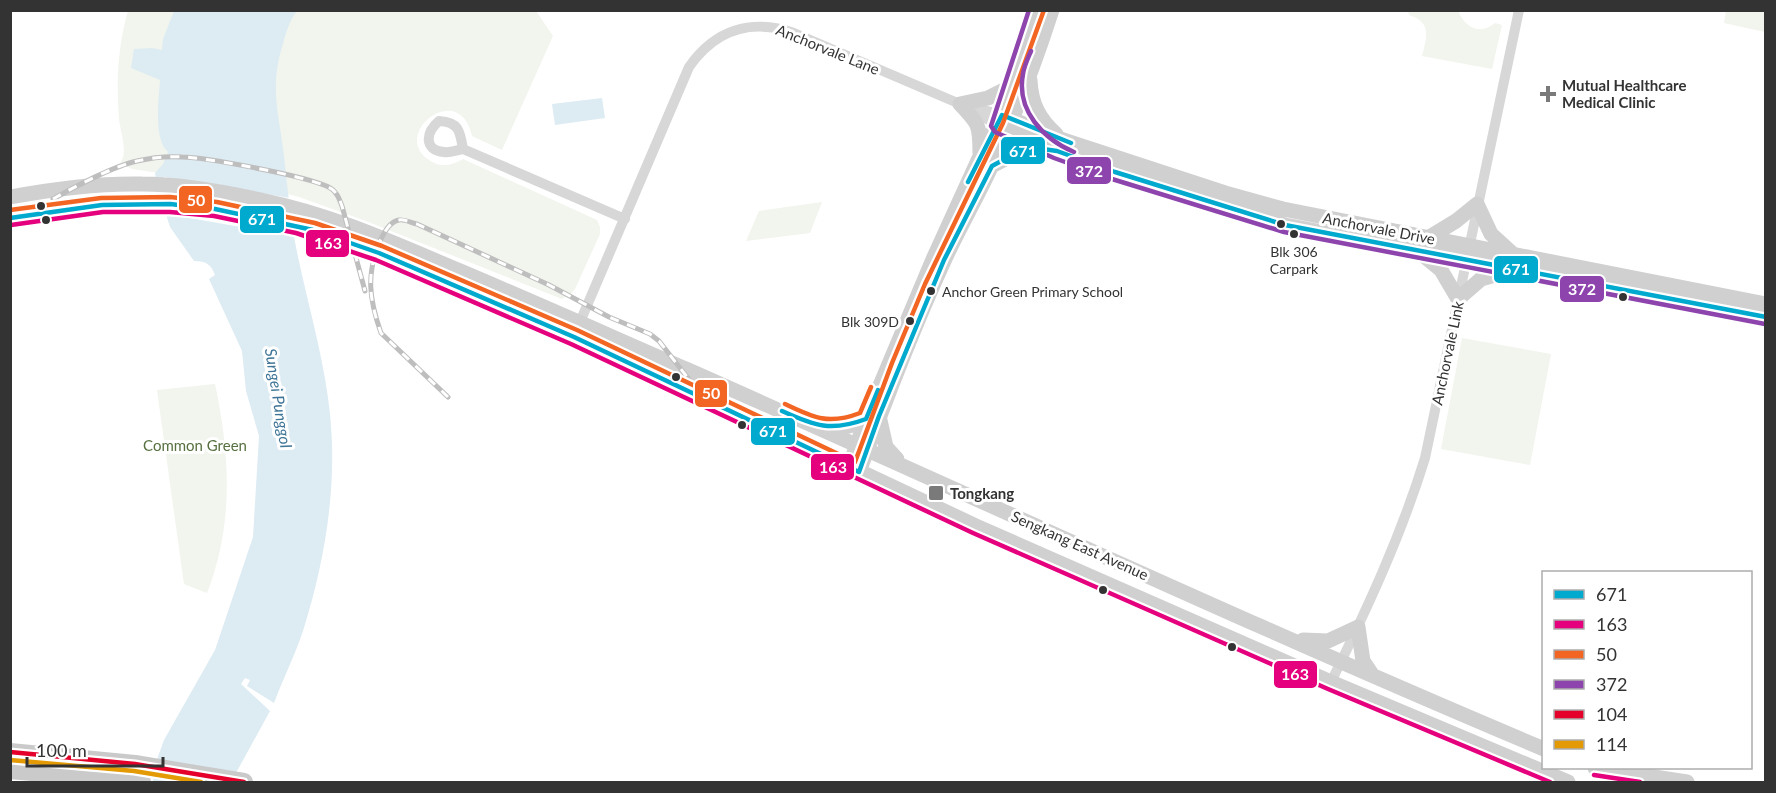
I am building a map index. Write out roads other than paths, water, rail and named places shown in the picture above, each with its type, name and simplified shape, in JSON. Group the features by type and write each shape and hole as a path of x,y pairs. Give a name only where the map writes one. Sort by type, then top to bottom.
{"main road":[{"path":"1005,122 1012,86 1037,10"},
{"path":"854,470 873,418 986,160 1030,76 1052,10"},
{"path":"986,160 1020,151 1060,146 1035,109 1030,76"},
{"path":"960,104 988,98 1012,86"},
{"path":"960,104 977,121 986,160"},
{"name":"Anchorvale Drive","path":"1005,122 1115,172 1285,225 1416,249 1468,253 1766,304"},
{"name":"Anchorvale Drive","path":"1060,146 1283,209 1428,238 1468,253"},
{"name":"Sengkang East Avenue","path":"10,197 142,183 215,191 314,213 385,239 486,282 854,470 1331,682 1568,783"},
{"name":"Sengkang East Avenue","path":"10,218 102,205 143,203 215,209 313,230 379,253 577,330 822,428 1210,605 1542,748"},
{"path":"1416,249 1440,270 1458,299 1481,279 1517,262 1491,234 1477,204 1453,223 1428,238"},
{"name":"Anchorvale Drive","path":"1517,262 1766,317"},
{"path":"822,428 841,428 873,418"},
{"path":"873,418 886,447 903,465"},
{"path":"1287,638 1328,641 1358,627 1362,661 1375,678"},
{"path":"10,752 137,776"},
{"path":"1601,769 1687,783"},
{"path":"10,770 244,783"}],"street":[{"name":"Anchorvale Link","path":"1331,682 1358,627 1411,505 1425,458 1519,10"},
{"name":"Anchorvale Lane","path":"577,330 689,67 700,51 717,39 736,30 758,25 777,27 1005,122"},
{"path":"463,149 625,219"}],"water":[{"name":"Sungei Punggol","path":"174,11 297,11 288,26 279,59 276,100 295,242 323,367 332,443 329,514 310,608 300,640 274,703 247,686 250,680 245,678 241,684 270,711 231,782 153,782 156,762 164,740 215,650 253,537 259,436 246,391 242,351 209,279 215,275 208,264 194,261 170,227 157,186 155,173 163,164 168,152 163,146 159,129 160,80 131,68 134,49 162,50 163,39"},
{"path":"602,98 605,118 555,125 552,104"}],"railway":[{"path":"53,199 117,167 165,157 213,160 324,185 333,190 339,198 365,291"},
{"path":"448,397 381,333 377,321 371,287 373,265 385,231 392,223 399,220 417,224 549,285 609,317 650,334 659,341 691,382"}],"place":[{"name":"Mutual Healthcare Medical Clinic","path":"1548,94"},
{"name":"Blk 306 Carpark","path":"1294,234"},
{"name":"Anchor Green Primary School","path":"931,291"},
{"name":"Blk 309D","path":"910,321"},
{"name":"Tongkang","path":"936,493"}],"park label":[{"name":"Common Green","path":"195,445"}]}
